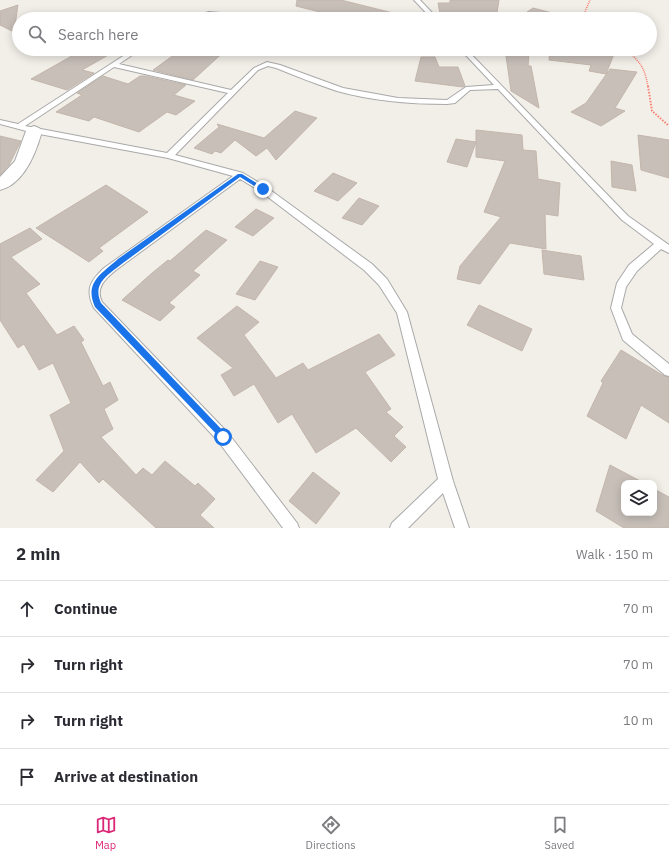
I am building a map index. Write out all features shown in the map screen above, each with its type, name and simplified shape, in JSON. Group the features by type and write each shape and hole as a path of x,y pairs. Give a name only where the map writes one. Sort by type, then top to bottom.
{"street":[{"path":"0,185 9,179 26,158 27,129"}],"lane":[{"path":"417,0 428,12"},
{"path":"27,129 127,56"},
{"path":"470,56 624,218 665,247 633,268 621,286 616,308 627,337 669,371"},
{"path":"169,156 231,92 256,69 267,64 278,66 348,92 414,102 447,102 452,101 468,88 499,87"},
{"path":"113,65 231,92"},
{"path":"0,122 27,129 169,156 240,175 263,189 368,268 384,282 402,312 410,337 446,481 462,528"},
{"path":"240,175 120,261 103,275 95,286 93,294 98,305 223,437 292,528"},
{"path":"397,528 446,481"}],"path":[{"path":"585,12 590,0"},
{"path":"634,56 639,60 646,75 652,111 669,126"}],"building":[{"path":"297,0 341,0 389,12 320,12 296,6"},
{"path":"450,0 499,0 497,12 440,12 438,3 450,3"},
{"path":"18,5 17,12 12,12 12,31 0,25 0,11"},
{"path":"533,8 549,12 527,12"},
{"path":"72,56 107,56 82,70 94,73 67,90 31,79"},
{"path":"172,56 219,56 193,80 153,70"},
{"path":"506,56 529,56 528,66 531,66 539,108 511,91"},
{"path":"549,56 613,56 606,74 589,71 591,65 549,60"},
{"path":"421,57 435,57 439,67 458,67 465,86 415,81"},
{"path":"610,69 637,72 615,108 625,111 601,126 571,112 586,103"},
{"path":"103,76 128,84 140,76 145,76 186,85 174,95 195,101 176,115 167,112 139,132 94,117 89,121 56,112 82,95 77,93"},
{"path":"295,111 317,118 276,160 267,148 256,156 235,140 221,153 215,151 212,154 194,148 219,127 217,124 264,138"},
{"path":"476,130 522,135 523,150 536,151 538,179 560,183 558,216 545,214 546,249 510,243 480,284 457,279 460,266 501,217 484,212 505,161 476,157"},
{"path":"638,135 669,140 669,178 641,170"},
{"path":"0,136 21,141 9,165 0,175"},
{"path":"456,139 476,142 467,167 447,162"},
{"path":"611,161 632,165 636,191 612,187"},
{"path":"333,173 357,183 338,201 314,191"},
{"path":"106,185 148,212 99,248 103,251 89,262 36,228"},
{"path":"359,198 379,206 362,225 342,218"},
{"path":"256,209 274,218 253,236 235,227"},
{"path":"30,228 42,239 11,257 40,284 26,293 57,335 74,326 84,340 81,342 103,386 110,382 118,400 104,409 113,429 101,437 136,475 143,468 152,475 165,461 195,486 198,483 215,499 200,515 214,528 156,528 103,479 99,483 80,462 53,492 36,480 64,451 50,415 71,403 53,363 39,370 24,344 18,348 0,320 0,244"},
{"path":"206,230 227,240 193,271 200,275 169,303 175,307 160,321 122,300 152,273 168,260 170,261"},
{"path":"542,250 581,256 584,280 544,274"},
{"path":"260,261 278,267 255,300 236,294"},
{"path":"479,305 532,329 522,351 467,325"},
{"path":"237,306 259,322 244,335 276,378 303,363 308,370 379,334 395,355 365,372 391,409 386,412 403,427 394,436 406,447 391,462 356,428 316,453 292,414 278,423 254,384 234,396 221,375 233,368 197,338"},
{"path":"621,350 664,376 669,377 669,423 641,405 626,439 587,416 603,383 601,381"},
{"path":"610,465 638,480 621,480 621,516 657,516 657,491 669,497 669,528 624,528 596,511"},
{"path":"313,472 340,493 316,524 289,501"}],"route":[{"path":"223,437 98,305 93,294 95,286 103,275 120,261 240,175 263,189"}]}
